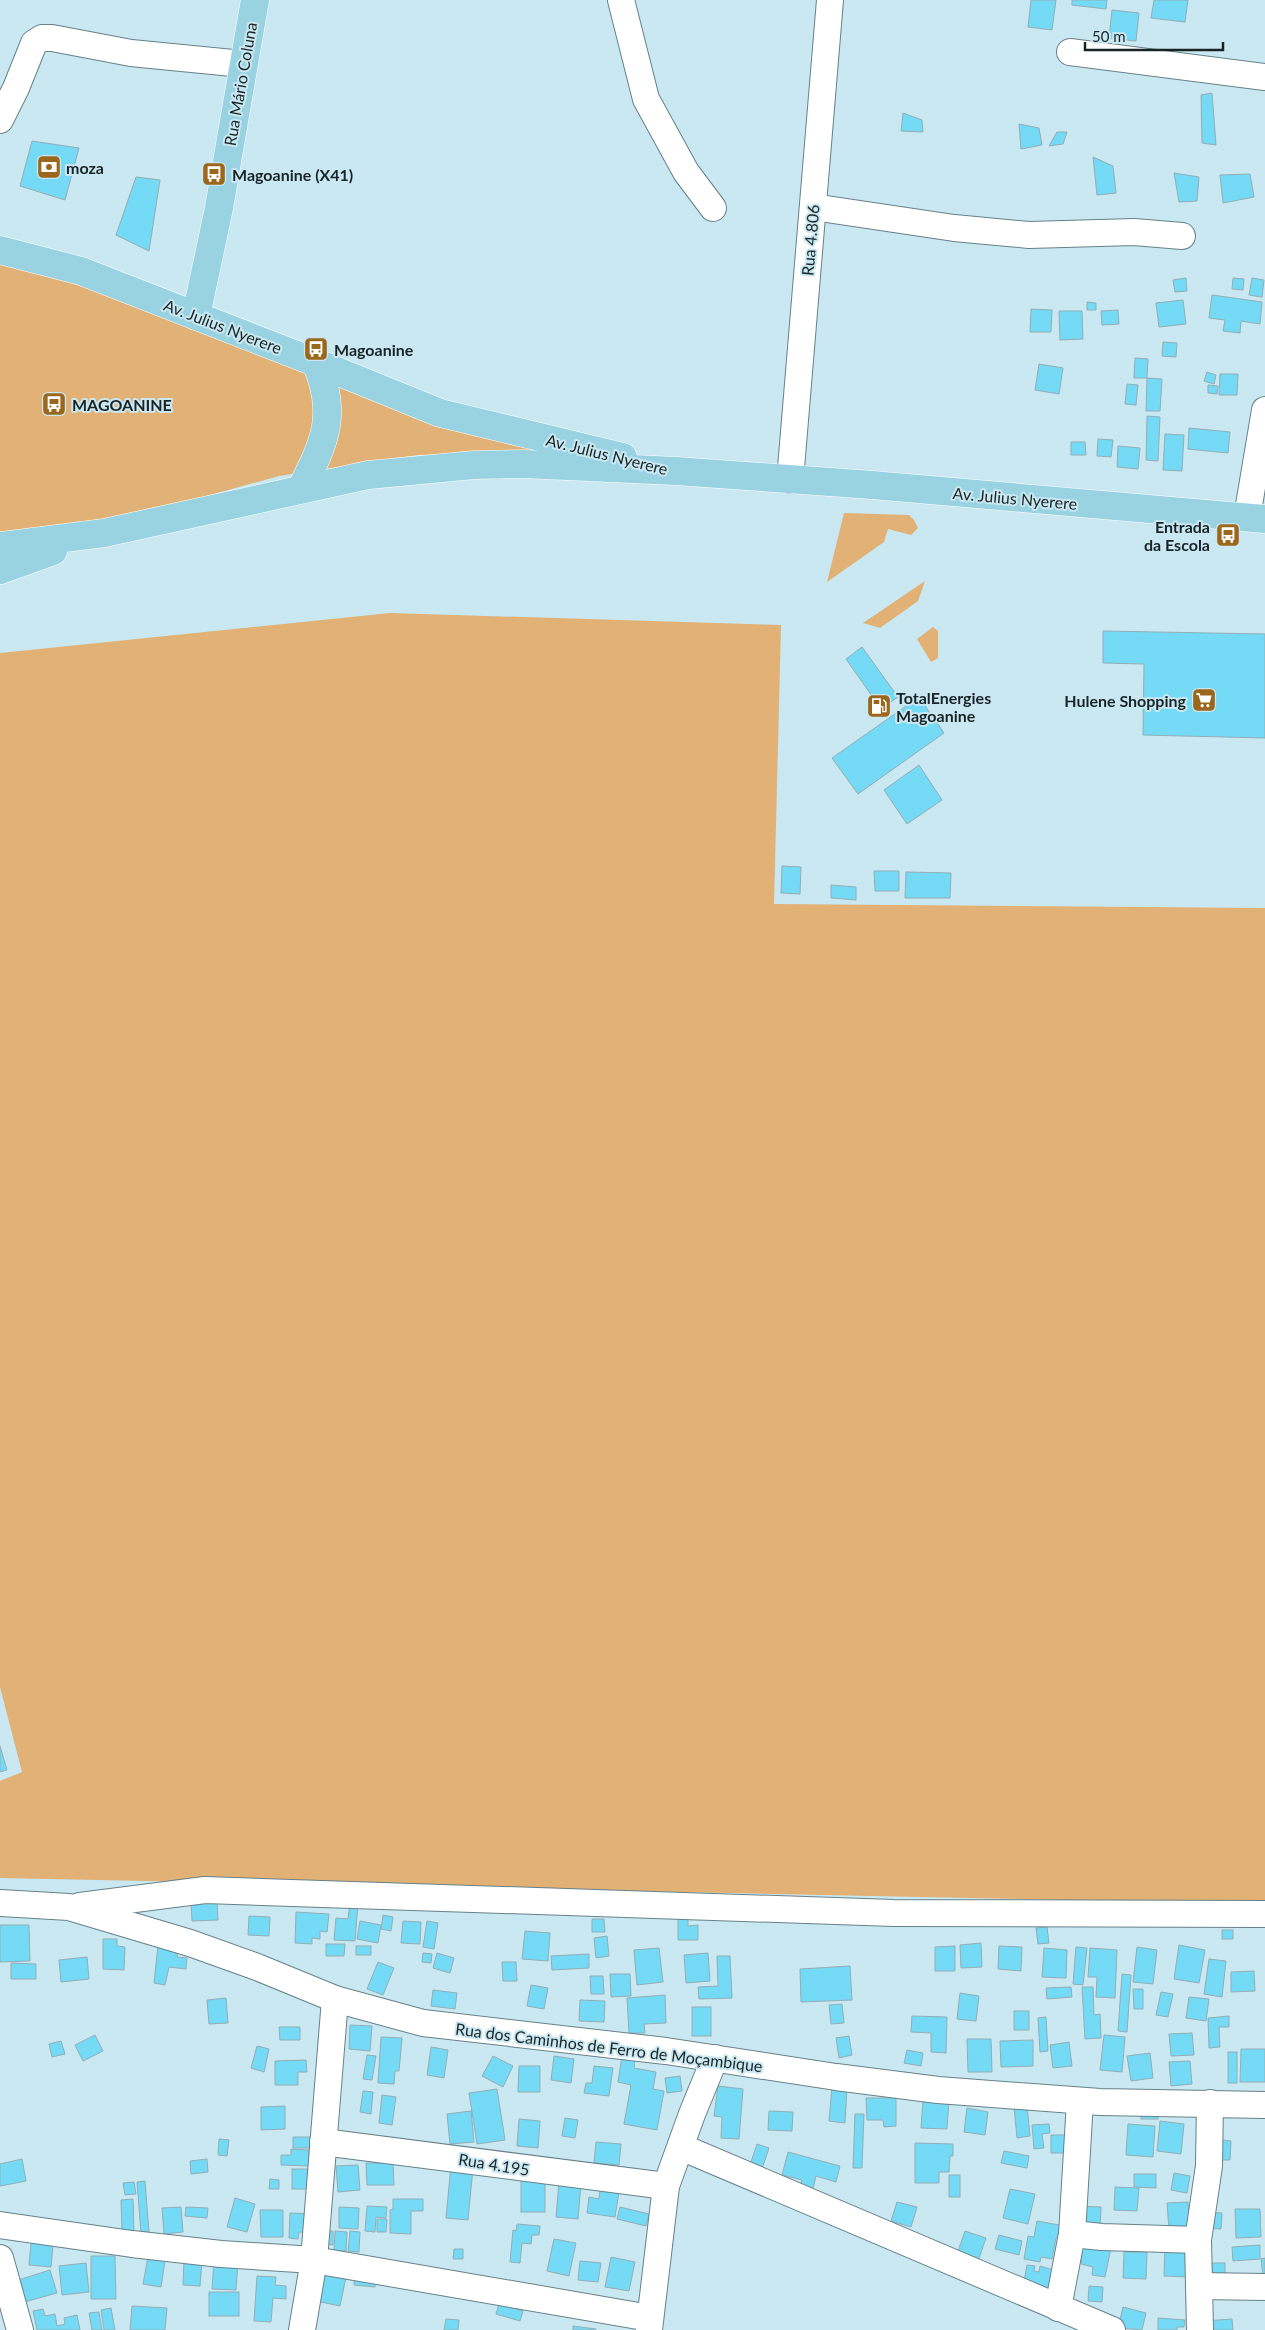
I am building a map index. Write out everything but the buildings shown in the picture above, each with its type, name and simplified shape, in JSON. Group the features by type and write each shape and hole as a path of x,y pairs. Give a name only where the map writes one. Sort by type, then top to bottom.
{"main road":[{"name":"Rua Mário Coluna","path":"198,308 219,208 255,0"},
{"name":"Av. Julius Nyerere","path":"0,250 81,271 198,308 316,363 440,413 676,471"},
{"path":"301,488 325,436 328,411 325,384 316,363"},
{"name":"Av. Julius Nyerere","path":"0,546 116,530 301,488 368,475 474,465 523,464 676,471 872,485 1256,518"},
{"path":"0,570 116,530"}],"street":[{"path":"621,0 646,99 686,172 713,208"},
{"name":"Rua 4.806","path":"790,480 830,0"},
{"path":"0,120 16,88 34,43 42,38 131,53 243,64"},
{"path":"1070,52 1265,77"},
{"path":"814,207 954,228 1029,235 1134,232 1182,236"},
{"path":"1256,518 1265,410"},
{"path":"69,1908 204,1890 894,1913 1265,1914"},
{"name":"Rua dos Caminhos de Ferro de Moçambique","path":"0,1903 69,1908 190,1943 257,1967 335,1999 423,2023 666,2051 836,2077 938,2090 1080,2101 1210,2102 1265,2105"},
{"path":"302,2330 314,2260 335,1999"},
{"path":"0,2225 132,2244 221,2254 314,2260 650,2324 666,2186 715,2058"},
{"path":"1058,2308 1072,2234 1080,2101"},
{"path":"1200,2330 1198,2240 1209,2166 1210,2102"},
{"name":"Rua 4.195","path":"323,2142 666,2186"},
{"path":"681,2147 1112,2330"},
{"path":"1072,2234 1109,2238 1198,2240"},
{"path":"0,2258 20,2330"},
{"path":"1200,2286 1265,2287"}],"shaded area":[{"path":"0,252 219,333 676,471 469,454 418,455 279,476 203,497 103,520 0,536"},
{"path":"844,513 909,515 918,528 911,535 888,529 884,542 827,582"},
{"path":"925,581 918,601 880,628 863,623"},
{"path":"390,613 781,625 774,904 1265,908 1265,1904 0,1878 0,1781 22,1772 0,1687 0,653"},
{"path":"933,627 938,631 938,658 931,662 917,639"}],"place":[{"name":"moza","path":"49,167"},
{"name":"Magoanine (X41)","path":"214,174"},
{"name":"Magoanine","path":"316,349"},
{"name":"MAGOANINE","path":"54,404"},
{"name":"Entrada da Escola","path":"1228,535"},
{"name":"Hulene Shopping","path":"1204,700"},
{"name":"TotalEnergies Magoanine","path":"879,706"}]}
